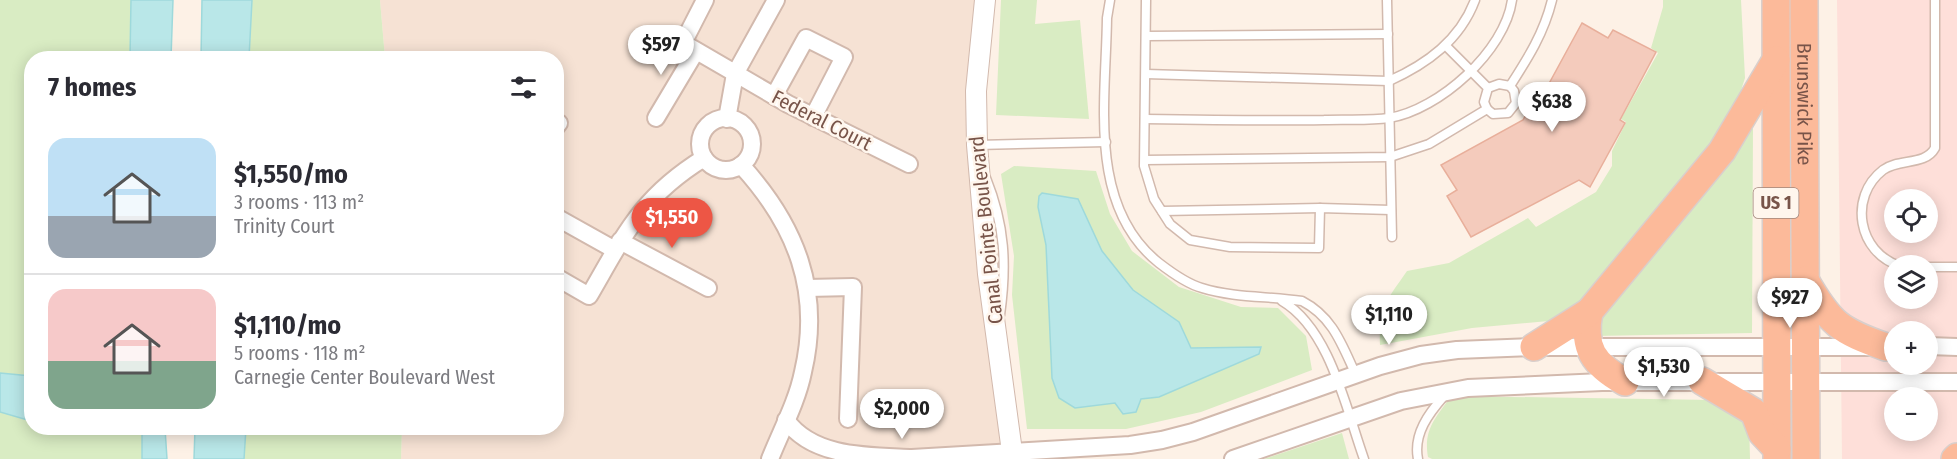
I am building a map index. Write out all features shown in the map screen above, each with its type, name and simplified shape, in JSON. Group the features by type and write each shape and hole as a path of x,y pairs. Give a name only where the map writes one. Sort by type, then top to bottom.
{"highway":[{"name":"Brunswick Pike","path":"1776,0 1777,454"},
{"name":"Brunswick Pike","path":"1804,0 1806,459"},
{"path":"1534,347 1589,312 1722,151 1776,60"},
{"path":"1804,279 1818,303 1836,325 1849,334 1884,345"},
{"path":"1589,312 1586,334 1589,348 1599,364 1625,382"},
{"path":"1702,381 1754,412 1762,433 1777,454"}],"street":[{"path":"656,118 696,51 683,43 705,0"},
{"path":"727,119 735,74 776,0"},
{"name":"Canal Pointe Boulevard","path":"985,0 976,91 977,150 982,219 1013,454"},
{"path":"774,96 806,38 844,57 813,117"},
{"name":"Federal Court","path":"696,51 813,117 909,164"},
{"path":"727,119 742,123 752,140 752,150 741,165 730,170 720,170 704,158 700,142 703,132 717,120 727,119"},
{"path":"564,282 589,296 641,209 657,192 704,158"},
{"path":"741,165 766,195 790,233 807,288 808,343 802,379 773,458"},
{"path":"564,221 708,288"},
{"path":"807,288 853,287 848,419"},
{"path":"1938,346 1957,347"},
{"path":"786,420 803,439 814,445 878,457 1013,454 1130,445 1162,440 1421,355 1456,350 1534,347 1884,347"},
{"path":"1233,459 1401,401 1449,390 1625,382 1957,382"}],"lane":[{"path":"1110,0 1107,18 1106,142 1115,202 1131,234 1154,259 1200,288 1223,293 1302,301 1323,314 1338,336 1356,375"},
{"path":"1146,0 1145,160 1154,199 1170,224 1190,240 1230,247 1319,248 1320,208"},
{"path":"1387,0 1392,237"},
{"path":"1146,74 1389,81 1411,71 1446,46 1471,10 1475,0"},
{"path":"1145,119 1278,121 1389,118 1420,107 1450,90 1471,71 1492,44 1511,9 1512,0"},
{"path":"1510,86 1534,48 1546,22 1552,0"},
{"path":"1884,258 1869,243 1861,213 1866,190 1884,170 1895,164 1930,156 1935,148 1935,0"},
{"path":"1147,36 1388,34"},
{"path":"1446,46 1488,88"},
{"path":"1488,88 1499,84 1510,86"},
{"path":"1488,88 1484,102 1487,109 1500,115 1513,109 1516,98 1510,86"},
{"path":"1145,160 1390,157 1429,144 1487,109"},
{"path":"977,150 1106,142"},
{"path":"1162,211 1320,208 1391,210"},
{"path":"1938,267 1957,267"},
{"path":"1277,298 1294,308 1312,327 1336,382 1364,459"},
{"path":"1418,459 1418,436 1424,422 1449,390"}],"shaded area":[{"path":"380,0 985,0 976,91 1013,459 401,459 402,435 564,435 564,51 384,51"},
{"path":"1837,0 1957,0 1957,459 1842,459"}],"green space":[{"path":"0,0 149,0 149,51 24,51 24,435 151,435 150,459 0,459"},
{"path":"252,0 380,0 384,51 249,51"},
{"path":"1001,0 1037,0 1035,24 1080,20 1089,119 996,115"},
{"path":"1663,0 1741,0 1745,78 1730,124 1584,302 1560,320 1472,328 1380,345 1382,313 1407,271 1449,263 1528,218 1536,227 1596,192 1612,166 1612,151 1626,122 1621,119 1658,53 1651,48"},
{"path":"1753,128 1752,333 1595,336 1596,320"},
{"path":"1014,166 1096,171 1110,214 1132,251 1179,287 1241,307 1278,308 1306,336 1312,370 1201,412 1126,429 1027,429 1012,295 1014,256 1001,174","holes":["1078,199 1102,251 1133,290 1179,322 1191,348 1261,347 1259,354 1159,397 1075,408 1059,398 1052,378 1046,245 1038,207"]},
{"path":"1451,396 1713,400 1749,420 1750,459 1432,459 1428,457 1429,431"},
{"path":"1342,433 1349,459 1264,459"},
{"path":"246,435 402,435 401,459 244,459"}],"water":[{"path":"131,0 173,0 171,51 130,51"},
{"path":"202,0 252,0 249,51 201,51"},
{"path":"1042,193 1078,199 1102,251 1133,290 1179,322 1191,348 1261,347 1259,354 1159,397 1141,399 1136,412 1123,414 1115,403 1075,408 1059,398 1052,378 1046,245 1038,207 1039,196"},
{"path":"0,373 24,375 24,419 0,412"},
{"path":"142,435 165,435 167,459 142,459"},
{"path":"195,435 246,435 244,459 194,459"}],"building":[{"path":"1582,23 1608,38 1613,30 1656,52 1620,120 1625,123 1590,187 1579,180 1471,237 1447,196 1457,190 1441,165 1523,120 1535,98 1540,100"}]}
